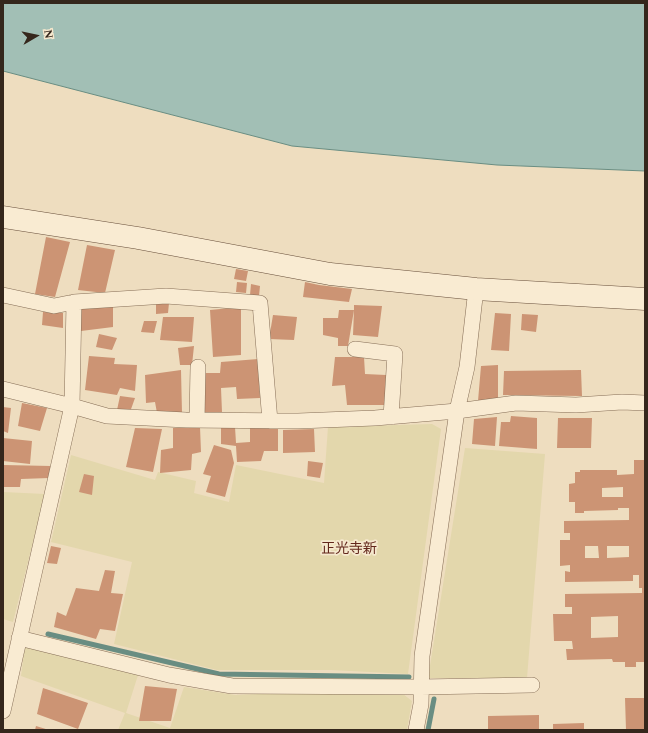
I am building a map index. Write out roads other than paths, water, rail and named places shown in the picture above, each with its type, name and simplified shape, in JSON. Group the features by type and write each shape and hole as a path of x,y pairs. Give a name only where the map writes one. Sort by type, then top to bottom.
{"street":[{"path":"3,217 138,238 330,274 476,289 645,299"},
{"path":"416,730 421,704 422,656 457,411 467,368 476,289"},
{"path":"3,294 54,306 74,302 166,296 260,303 270,421"},
{"path":"3,712 72,406 74,302"},
{"path":"355,349 395,354 391,417"},
{"path":"197,420 198,368"},
{"path":"3,389 107,416 197,420 298,421 391,417 457,411 516,403 576,405 622,402 645,403"},
{"path":"19,638 170,674 232,686 422,687 532,685"}],"water":[{"path":"3,3 645,3 645,171 497,165 292,146 3,71"}],"waterway":[{"path":"48,634 219,674 409,677"},
{"path":"428,730 434,699"}],"district":[{"name":"正光寺新","path":"349,550"}]}
